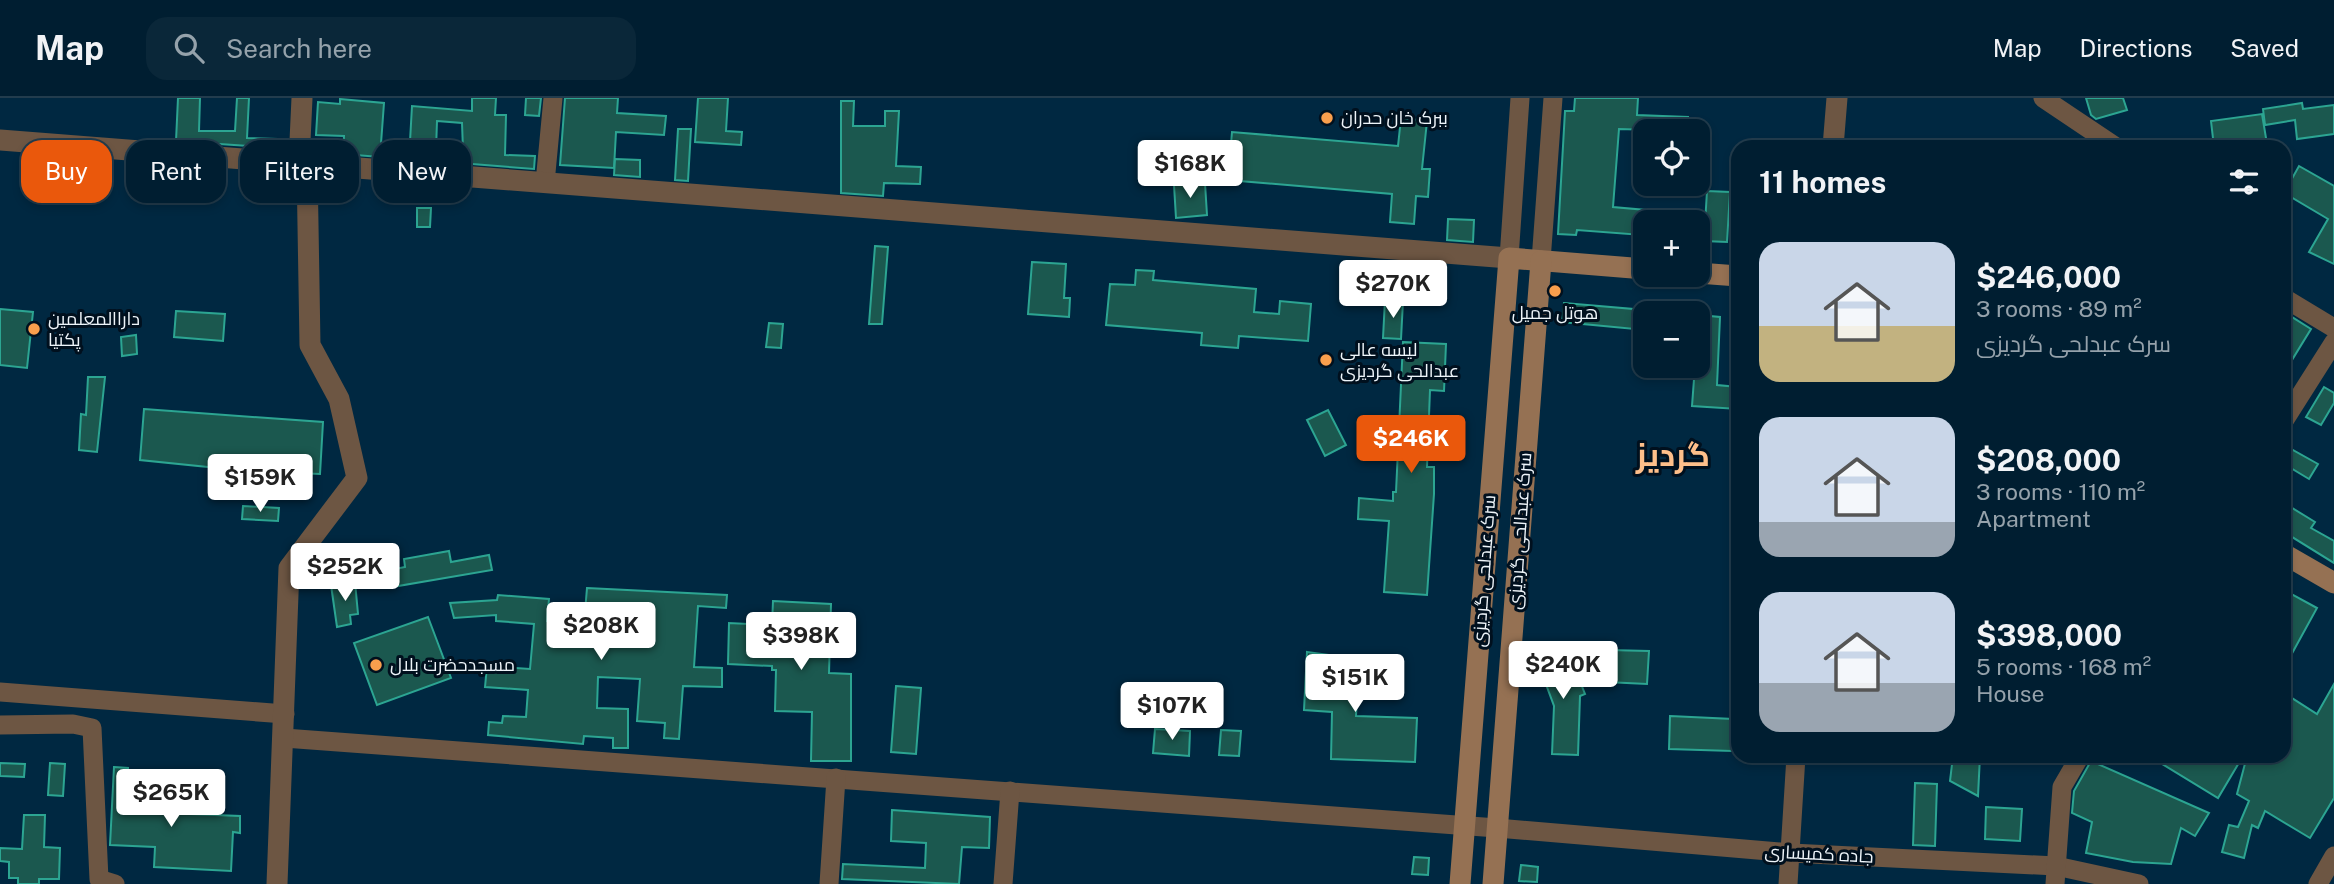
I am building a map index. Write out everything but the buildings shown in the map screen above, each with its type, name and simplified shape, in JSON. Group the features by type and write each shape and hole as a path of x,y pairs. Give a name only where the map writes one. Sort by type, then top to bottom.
{"main road":[{"path":"1508,258 1633,268"},
{"name":"سرک عبدلحی گردیزی","path":"1460,884 1508,258"},
{"name":"سرک عبدالحی گردیزی","path":"1493,884 1541,261"},
{"path":"1710,274 1731,275"},
{"path":"2291,558 2334,583"}],"street":[{"path":"300,140 302,98"},
{"path":"545,183 553,98"},
{"path":"359,169 1508,258 1520,98"},
{"path":"1541,261 1553,98"},
{"path":"1834,140 1837,98"},
{"path":"2043,98 2106,140"},
{"path":"0,140 240,160"},
{"path":"277,884 289,568 357,478 339,398 310,345 308,203"},
{"path":"2291,302 2334,328"},
{"path":"2291,410 2334,342"},
{"path":"0,692 285,713"},
{"path":"0,725 73,724 92,728 99,879 115,884"},
{"name":"جاده کمیساری","path":"284,738 1497,828 2139,884"},
{"path":"1788,884 1796,763"},
{"path":"2055,875 2063,787 2076,763"},
{"path":"829,884 836,778"},
{"path":"1003,884 1010,791"},
{"path":"2321,879 2334,856"}],"place":[{"name":"ببرک خان حدران","path":"1327,118"},
{"name":"هوتل جمیل","path":"1555,291"},
{"name":"داراالمعلمین پکتیا","path":"34,329"},
{"name":"لیسه عالی عبدالحی گردیزی","path":"1326,360"},
{"name":"مسجدحضرت بلال","path":"376,665"}],"district":[{"name":"گردیز","path":"1673,455"}]}
